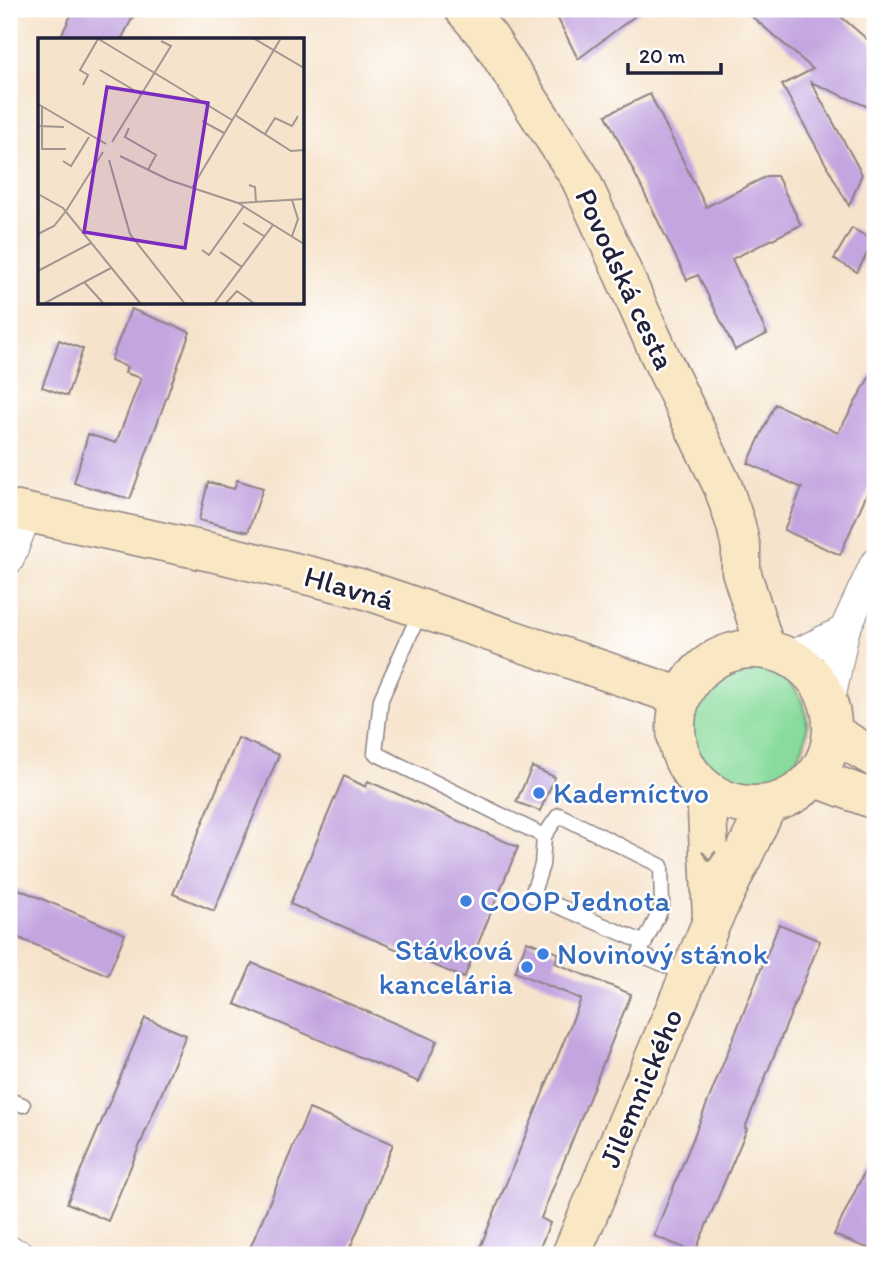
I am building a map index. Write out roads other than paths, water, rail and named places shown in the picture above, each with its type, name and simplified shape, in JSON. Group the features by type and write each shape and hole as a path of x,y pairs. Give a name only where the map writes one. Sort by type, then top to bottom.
{"street":[{"name":"Povodská cesta","path":"464,9 489,38 580,178 723,487 741,548 741,571 733,593 724,655"},
{"path":"9,559 18,511"},
{"name":"Hlavná","path":"18,511 363,589 681,697"},
{"path":"844,631 778,653 745,649 724,655 698,671 681,697 675,722 678,748 688,771 706,790 722,799 740,804 768,804 798,792 814,777 829,752 844,631 875,564"},
{"name":"Povodská cesta","path":"741,571 778,653"},
{"path":"778,653 814,677 831,719 875,758"},
{"path":"814,777 875,800"},
{"name":"Jilemnického","path":"706,790 712,921"},
{"name":"Jilemnického","path":"576,1254 712,921 768,804"},
{"path":"9,1251 19,1255"}],"lane":[{"path":"421,609 381,699 375,753 544,836"},
{"path":"645,943 531,895 542,864 544,836 559,815 661,866 662,907 645,943 639,954 689,975"}],"place":[{"name":"Kaderníctvo","path":"539,793"},
{"name":"COOP Jednota","path":"466,901"},
{"name":"Novinový stánok","path":"543,954"},
{"name":"Stávková kancelária","path":"527,967"}]}
